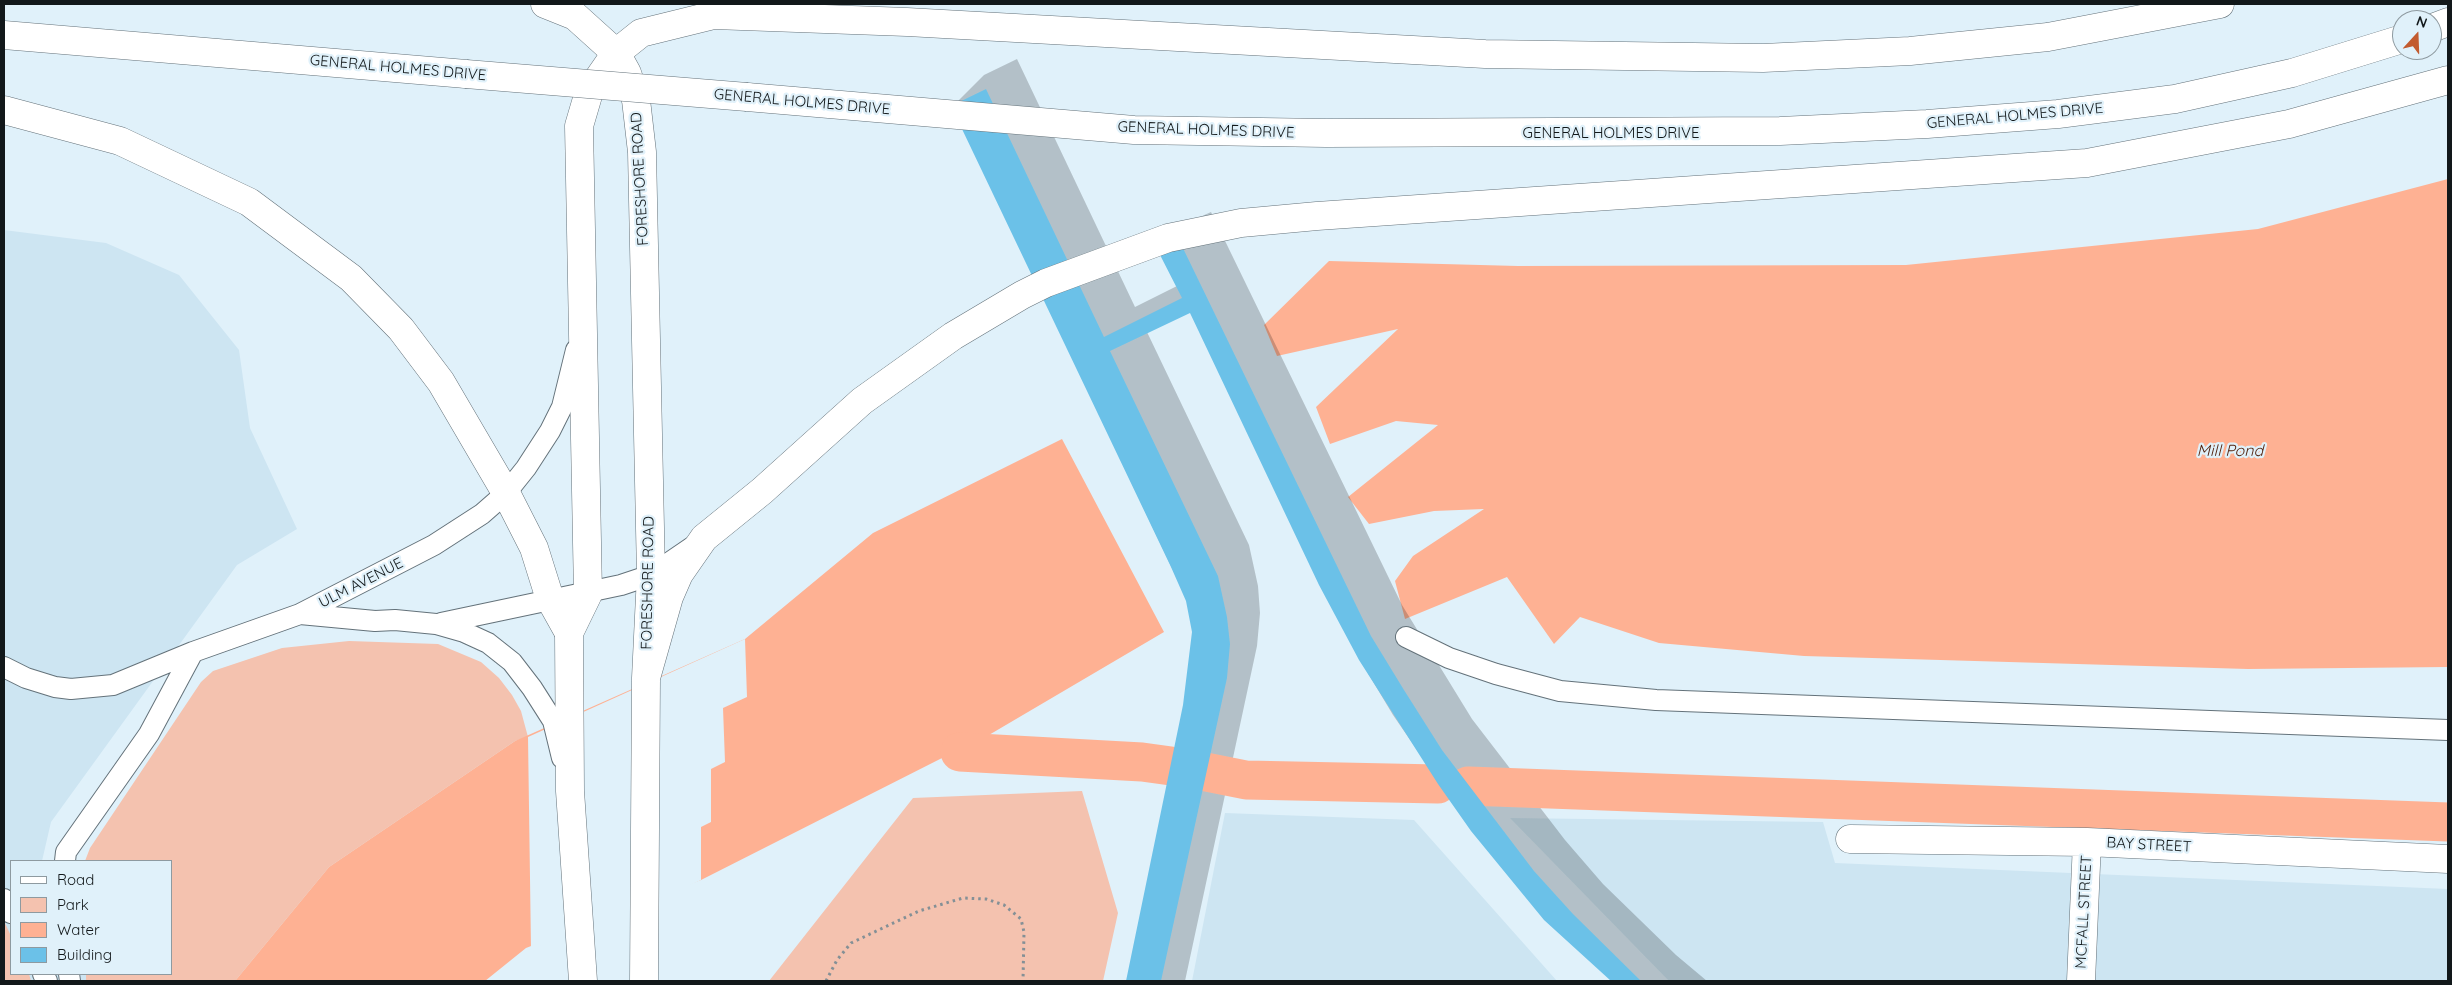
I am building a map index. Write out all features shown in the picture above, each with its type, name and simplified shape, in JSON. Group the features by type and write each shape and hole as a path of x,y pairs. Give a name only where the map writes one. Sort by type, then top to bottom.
{"main road":[{"path":"546,4 575,16 616,53"},
{"path":"583,981 570,791 561,712 569,633 588,594 581,321 579,126 589,92 616,53 641,33 714,15 907,22 1486,54 1763,58 1910,51 2048,37 2220,4"},
{"name":"GENERAL HOLMES DRIVE","path":"4,35 1134,130 1326,133 1780,131 1928,124 2058,114 2174,99 2292,73 2392,43"},
{"name":"FORESHORE ROAD","path":"616,53 627,73 636,100 642,152 651,575 646,678 644,981"},
{"path":"646,678 669,597 683,569 704,538 762,491 862,401 953,336 1022,295 1046,283 1168,238 1242,223 2087,163 2289,124 2448,80"},
{"path":"4,110 120,140 249,202 351,278 401,329 441,382 506,493 534,548 550,599 569,633"},
{"name":"BAY STREET","path":"1850,839 2087,842 2448,859"},
{"name":"MCFALL STREET","path":"2081,981 2087,842"}],"lane":[{"name":"ULM AVENUE","path":"300,614 434,546 482,514 506,493 526,468 550,431 562,407 581,321"},
{"path":"436,624 550,599 588,594 651,575 704,538"},
{"name":"ULM AVENUE","path":"300,614 436,624 464,632 501,652 561,712"},
{"path":"4,667 41,683 71,689 113,685 194,652 300,614"},
{"path":"1406,637 1449,658 1496,674 1560,691 1656,700 2448,730"},
{"path":"65,860 66,852 149,734 194,652"},
{"path":"4,899 10,911"}],"path":[{"path":"826,981 837,960 851,943 919,911 962,898 986,899 1004,905 1021,919 1024,932 1023,981"}],"shaded area":[{"path":"4,230 106,243 179,275 239,350 250,428 297,529 237,565 51,822 42,860 10,860 10,975 172,974 200,981 4,981"},
{"path":"1225,813 1414,820 1557,981 1192,981"},
{"path":"1510,818 1823,822 1835,863 2448,889 2448,981 1669,981"}],"green space":[{"path":"349,641 438,644 481,662 499,678 521,711 528,737 515,741 329,867 235,981 86,981 86,975 172,975 172,860 85,860 90,848 201,682 213,671 282,648"},
{"path":"1082,791 1118,913 1103,981 769,981 913,798"},
{"path":"4,921 10,934 10,975 29,975 31,981 4,981"}],"water":[{"name":"Mill Pond","path":"2448,179 2448,667 2248,669 1804,656 1659,643 1580,617 1554,644 1507,577 1405,619 1395,581 1413,556 1484,509 1434,511 1369,524 1348,497 1438,425 1396,421 1330,444 1316,407 1398,329 1277,356 1264,325 1329,261 1518,266 1906,265 2258,229"},
{"path":"1062,439 1164,632 960,752 946,756 701,880 526,948 485,981 235,981 329,867 515,741 745,639 873,533"}],"pier":[{"path":"745,639 747,697 723,708 725,762 711,769 711,822 701,827 701,880 671,894 531,949 528,737"}],"building":[{"path":"986,89 1104,337 1182,298 1158,251 1180,242 1371,636 1404,690 1442,750 1534,871 1573,914 1641,981 1611,981 1544,920 1471,831 1438,784 1359,660 1319,585 1190,313 1110,351 1218,576 1227,617 1230,644 1227,678 1161,981 1126,981 1183,705 1192,632 1186,601 1171,567 951,106"}],"waterway":[{"path":"960,752 1142,762 1171,766"},
{"path":"1206,772 1246,780 1438,784"},
{"path":"1468,786 2448,822"}]}
